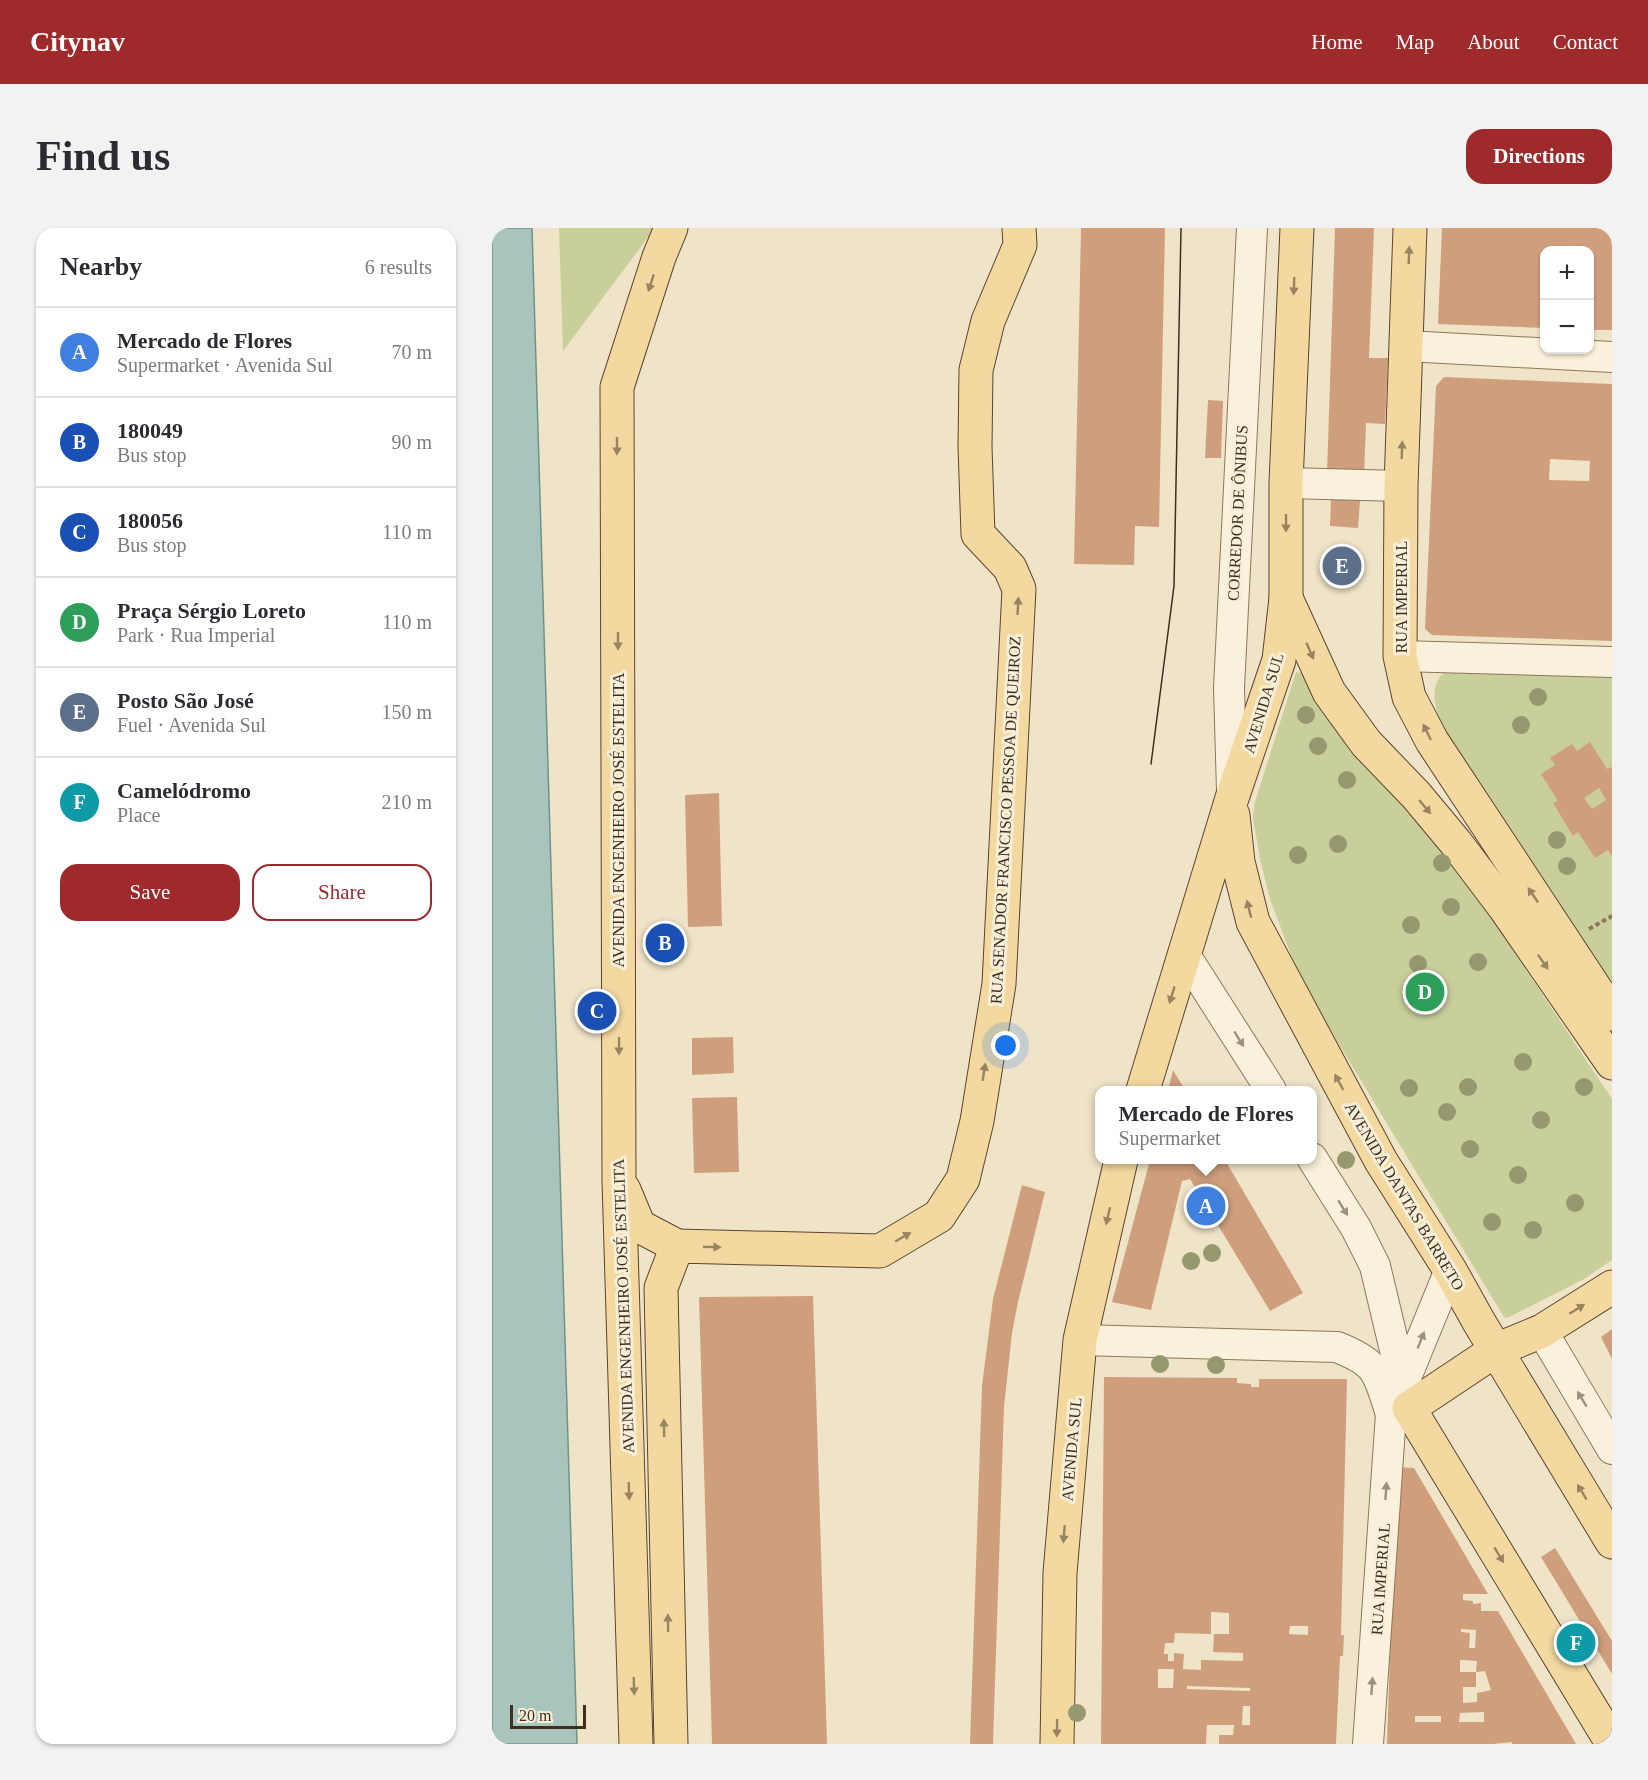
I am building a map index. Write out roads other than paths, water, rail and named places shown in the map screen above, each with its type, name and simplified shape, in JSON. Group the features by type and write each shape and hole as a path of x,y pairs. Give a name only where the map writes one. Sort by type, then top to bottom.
{"main road":[{"name":"AVENIDA ENGENHEIRO JOSÉ ESTELITA","path":"636,1744 619,1180 617,387 659,256 671,228"},
{"name":"RUA SENADOR FRANCISCO PESSOA DE QUEIROZ","path":"677,1246 880,1251 939,1216 963,1179 977,1121 999,984 1018,589 1010,568 978,534 975,447 976,370 988,321 1020,245 1020,228"},
{"name":"AVENIDA SUL","path":"1144,1086 1232,798 1279,660 1286,598 1286,483 1297,228"},
{"name":"RUA IMPERIAL","path":"1410,228 1401,486 1400,656 1409,697 1432,741 1612,1014"},
{"path":"1286,598 1329,692 1366,742 1416,795 1505,908 1612,1063"},
{"name":"AVENIDA DANTAS BARRETO","path":"1232,798 1238,862 1253,922 1381,1161 1450,1270 1612,1542"},
{"name":"AVENIDA SUL","path":"1057,1744 1060,1572 1080,1340 1120,1164"},
{"path":"619,1180 639,1226 677,1246 661,1288 671,1744"},
{"path":"1612,1287 1542,1331 1496,1350 1401,1402 1612,1743"}],"street":[{"name":"CORREDOR DE ÔNIBUS","path":"1232,798 1228,688 1252,228"},
{"path":"1406,346 1612,357"},
{"path":"1286,483 1401,486"},
{"path":"1400,656 1612,662"},
{"path":"1185,955 1268,1086"},
{"path":"1316,1164 1356,1228 1375,1266 1401,1402"},
{"name":"RUA IMPERIAL","path":"1368,1744 1401,1402 1450,1270"},
{"path":"1542,1331 1612,1449"},
{"path":"1080,1340 1337,1347 1359,1355 1377,1371 1401,1402"}],"water":[{"path":"492,228 532,228 577,1744 492,1744"}],"tram line":[{"path":"1151,764 1174,586 1181,228"}],"place":[{"name":"Posto São José","path":"1342,566"},
{"name":"180049","path":"665,943"},
{"name":"Praça Sérgio Loreto","path":"1425,992"},
{"name":"180056","path":"597,1011"},
{"name":"Mercado de Flores","path":"1206,1206"},
{"name":"Camelódromo","path":"1576,1643"}]}
